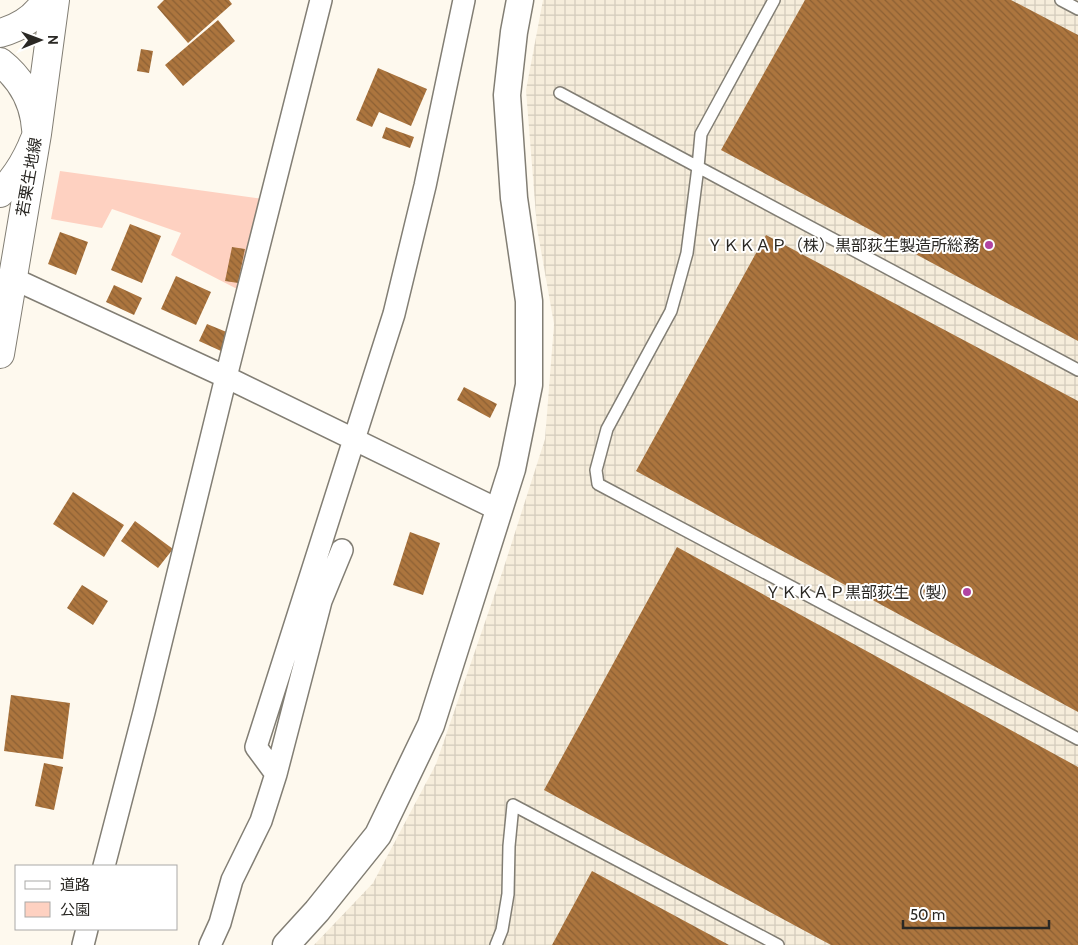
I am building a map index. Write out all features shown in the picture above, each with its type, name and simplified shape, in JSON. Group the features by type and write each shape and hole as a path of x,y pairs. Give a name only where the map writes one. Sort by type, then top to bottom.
{"main road":[{"path":"0,32 18,26 28,20 46,0"},
{"name":"若栗生地線","path":"0,354 37,134 55,0"},
{"path":"0,62 9,69 28,95 34,113 37,134 29,154 19,171 0,193"}],"street":[{"path":"104,865 321,0"},
{"path":"276,774 256,747 394,314 425,186 464,0"},
{"path":"286,945 378,834 431,725 512,469 530,385 529,301 514,198 507,95 514,32 520,0"},
{"path":"12,278 226,377 499,510"},
{"path":"210,945 220,923 232,880 261,822 276,774 321,601 342,550"},
{"path":"83,945 88,930"}],"lane":[{"path":"774,0 701,134 687,253 671,311 607,429 596,470 598,484 1078,739"},
{"path":"1060,0 1078,9"},
{"path":"560,93 1078,370"},
{"path":"496,945 502,930 508,894 509,846 513,805 778,945"}],"shaded area":[{"path":"543,0 1078,0 1078,945 314,945 373,883 436,764 503,570 545,439 554,324 537,228 526,90"}],"green space":[{"path":"60,171 264,199 241,291 171,255 181,233 112,209 102,228 51,219"}],"building":[{"path":"164,0 229,0 232,4 188,43 157,7"},
{"name":"ＹＫＫＡＰ（株）黒部荻生製造所総務","path":"805,0 1011,0 1078,35 1078,341 721,150"},
{"path":"218,20 235,41 183,86 165,65"},
{"path":"141,49 153,51 149,73 137,71"},
{"path":"378,68 427,89 411,126 379,112 372,127 356,120"},
{"path":"386,127 414,137 410,148 382,138"},
{"path":"130,224 161,236 142,283 111,270"},
{"path":"60,232 88,242 76,275 48,264"},
{"name":"ＹＫＫＡＰ黒部荻生（製）","path":"766,235 1078,401 1078,712 636,471"},
{"path":"232,247 245,249 238,283 225,281"},
{"path":"176,276 211,292 196,325 161,309"},
{"path":"114,285 142,298 134,315 106,302"},
{"path":"207,324 229,333 221,351 199,341"},
{"path":"464,387 497,404 490,418 457,400"},
{"path":"73,492 124,525 104,557 53,524"},
{"path":"135,521 173,549 158,568 121,541"},
{"path":"410,532 440,543 423,595 393,585"},
{"path":"677,547 1078,767 1078,945 831,945 544,790"},
{"path":"82,585 108,601 93,625 67,608"},
{"path":"11,695 70,703 63,759 4,751"},
{"path":"44,763 63,767 54,810 35,806"},
{"path":"592,871 729,945 552,945"}],"place":[{"name":"ＹＫＫＡＰ（株）黒部荻生製造所総務","path":"989,245"},
{"name":"ＹＫＫＡＰ黒部荻生（製）","path":"967,592"}]}
